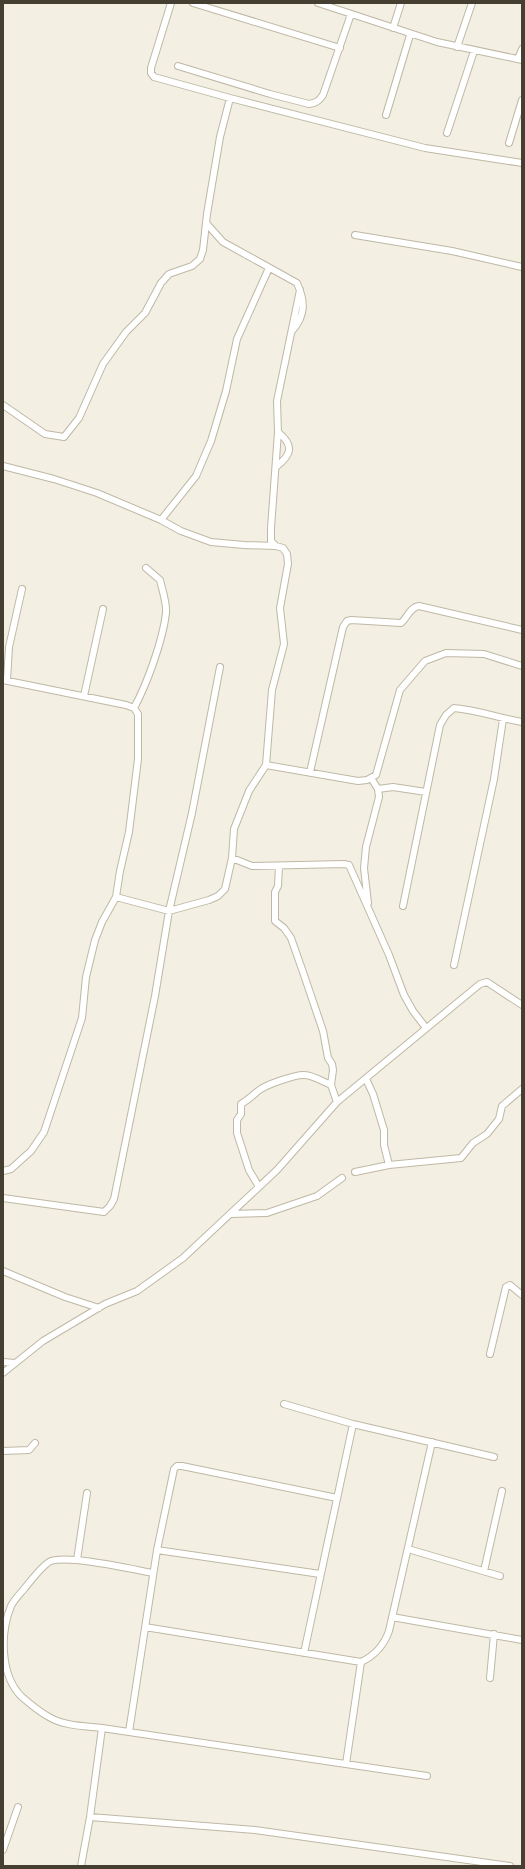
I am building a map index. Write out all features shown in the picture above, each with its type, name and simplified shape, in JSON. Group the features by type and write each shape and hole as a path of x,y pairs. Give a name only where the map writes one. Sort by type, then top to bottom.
{"street":[{"path":"171,3 151,68 151,73 154,77 425,148 522,164"},
{"path":"193,3 340,48"},
{"path":"393,28 401,3"},
{"path":"458,47 472,3"},
{"path":"323,4 410,35 474,51 520,60 522,49"},
{"path":"178,66 270,94 309,104 319,102 323,95 351,14"},
{"path":"386,115 410,35"},
{"path":"447,133 474,51"},
{"path":"3,405 45,434 64,437 79,418 103,364 126,332 145,313 161,283 169,274 192,266 200,259 203,250 220,137 230,98"},
{"path":"509,143 522,100"},
{"path":"206,223 222,242 297,283 300,290 277,401 278,432 271,541 276,546"},
{"path":"355,235 452,251 521,266"},
{"path":"161,520 196,476 211,441 226,391 237,340 269,268"},
{"path":"276,467 286,459 289,452 289,445 285,438 278,432"},
{"path":"3,466 54,479 97,493 161,520 181,531 211,542 276,546 283,548 287,554 288,564 280,608 284,644 272,690 266,765 249,791 234,829 232,858 225,889 218,896 209,900 169,912 116,898"},
{"path":"134,708 142,694 156,654 166,612 160,580 146,568"},
{"path":"3,1171 11,1169 32,1151 44,1132 82,1018 86,978 95,940 102,922 116,898 120,871 129,832 138,759 139,725 138,714 134,708 5,680 9,646 22,589"},
{"path":"310,772 343,627 347,621 401,622 411,610 420,606 522,630"},
{"path":"84,696 103,609"},
{"path":"266,765 358,781 371,778 376,775 400,690 425,661 446,653 484,654 522,666"},
{"path":"3,1198 104,1212 114,1199 155,996 169,912 192,813 220,667"},
{"path":"403,906 440,725 446,715 454,708 474,709 503,719 522,722"},
{"path":"454,965 494,779 503,719"},
{"path":"371,778 378,789 378,807 366,847 364,868 371,916"},
{"path":"378,789 393,787 426,792"},
{"path":"232,858 252,866 308,864 344,864 349,866 389,955 404,995 426,1028"},
{"path":"279,866 278,886 275,892 275,921 284,928 291,938 304,974 323,1031 328,1058 332,1064 332,1085 337,1102"},
{"path":"3,1373 43,1341 105,1304 137,1291 183,1258 277,1170 337,1102 480,984 487,982 522,1005"},
{"path":"259,1187 249,1170 237,1133 237,1120 241,1114 241,1104 251,1098 257,1091 291,1076 309,1075 332,1085"},
{"path":"366,1079 384,1130 384,1146 389,1165"},
{"path":"355,1172 389,1165 461,1158 473,1143 487,1134 499,1119 502,1106 522,1089"},
{"path":"231,1214 267,1213 317,1196 342,1178"},
{"path":"3,1271 65,1297 99,1308"},
{"path":"490,1354 506,1287 510,1285 522,1295"},
{"path":"3,1362 15,1364"},
{"path":"284,1404 353,1424 494,1457"},
{"path":"304,1653 353,1424"},
{"path":"145,1627 361,1662 369,1658 387,1637 432,1442"},
{"path":"3,1451 29,1450 35,1443"},
{"path":"130,1732 153,1573 170,1480 174,1469 177,1466 337,1498"},
{"path":"484,1571 502,1492"},
{"path":"77,1560 87,1493"},
{"path":"408,1549 500,1576"},
{"path":"157,1550 320,1574"},
{"path":"153,1573 77,1560 58,1560 49,1562 17,1597 11,1607 5,1625 4,1658 6,1670 22,1697 50,1718 65,1722 427,1776"},
{"path":"392,1617 522,1640"},
{"path":"490,1678 494,1634"},
{"path":"346,1764 361,1662"},
{"path":"81,1866 90,1817 102,1728"},
{"path":"3,1850 18,1806"},
{"path":"90,1817 255,1830 510,1866"}]}
